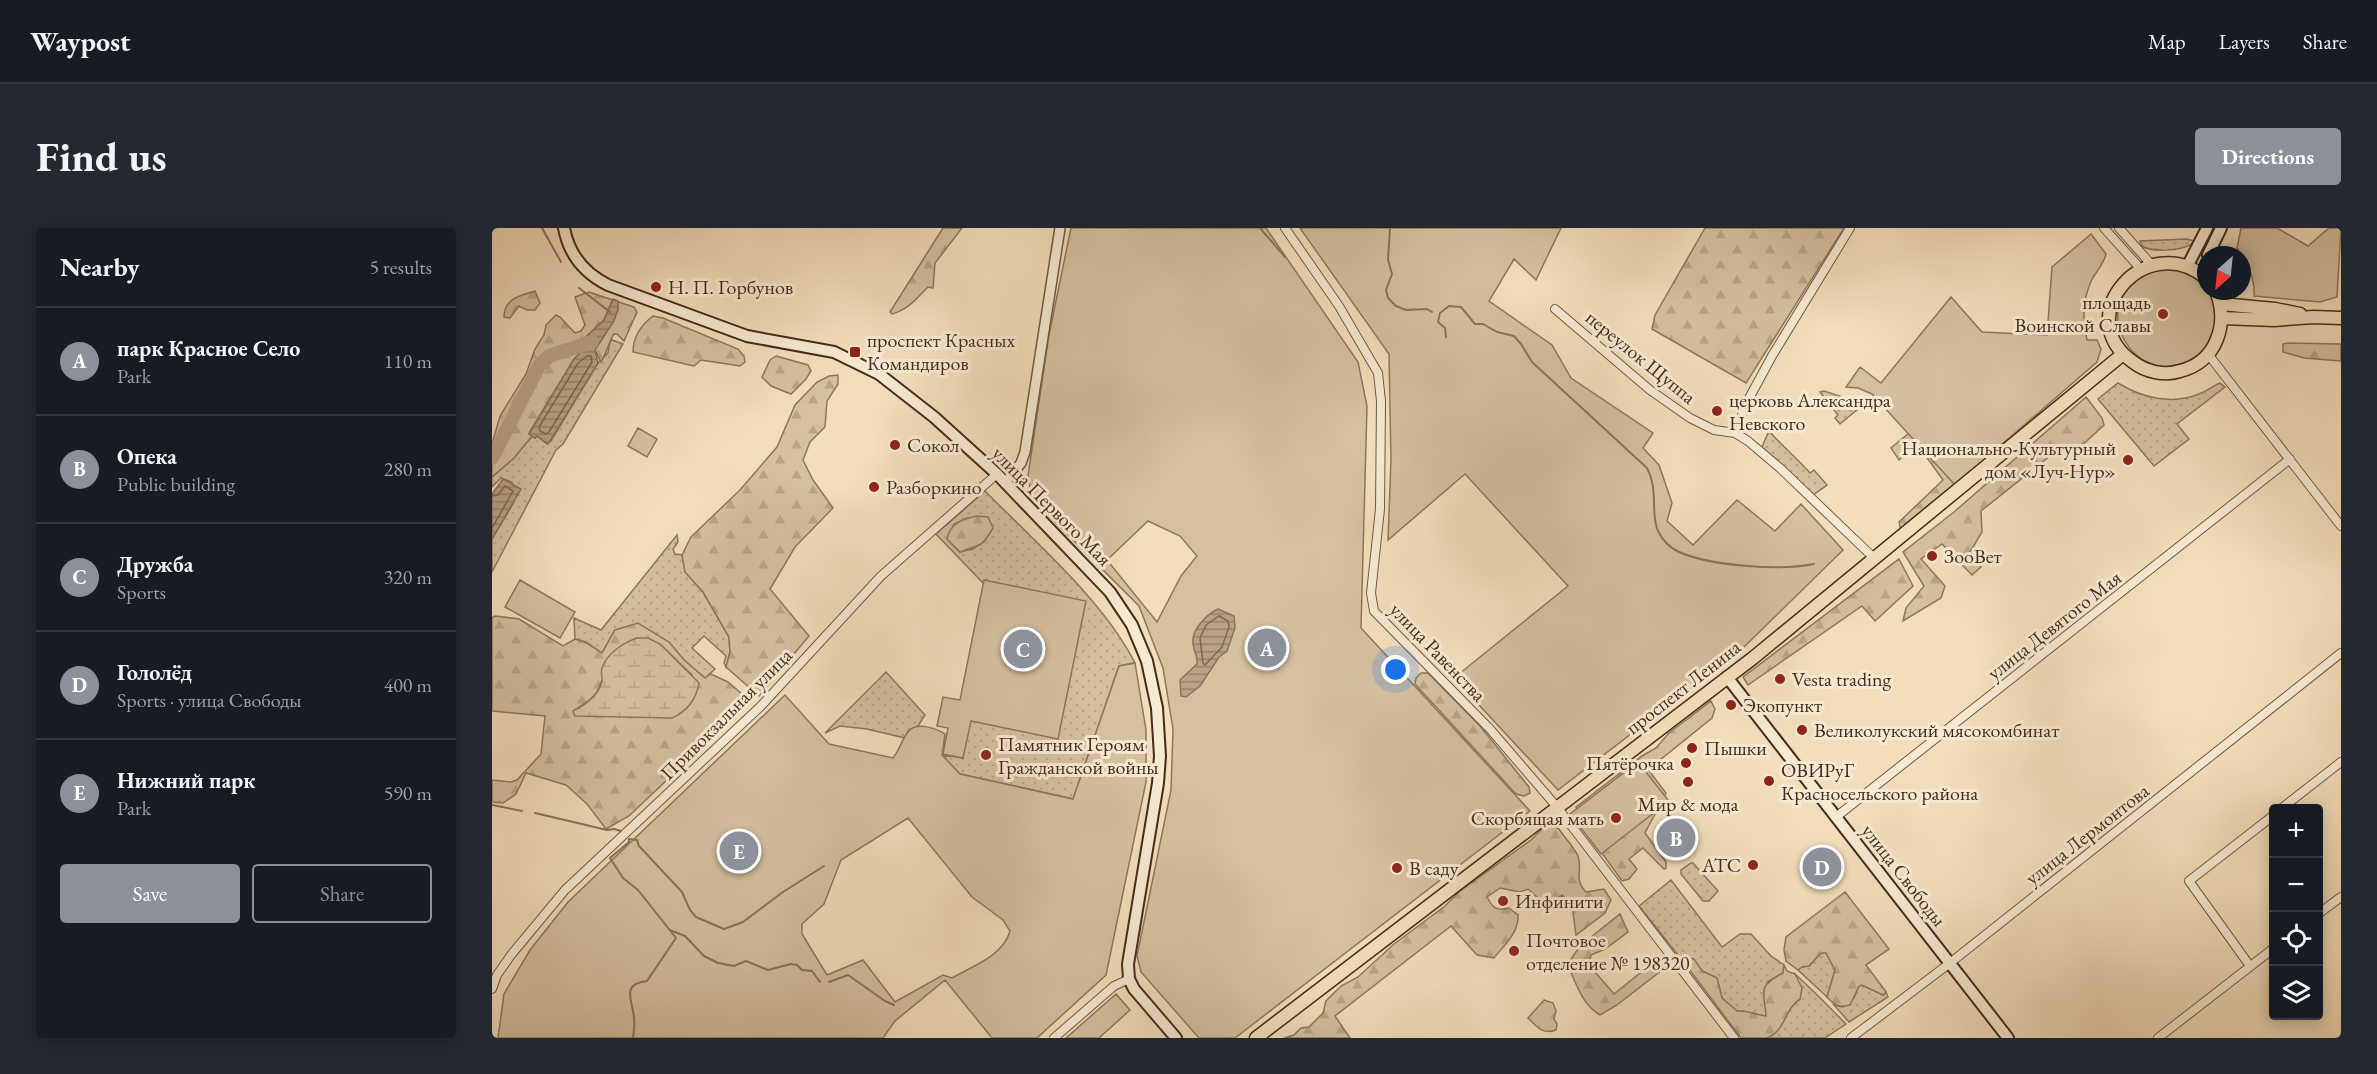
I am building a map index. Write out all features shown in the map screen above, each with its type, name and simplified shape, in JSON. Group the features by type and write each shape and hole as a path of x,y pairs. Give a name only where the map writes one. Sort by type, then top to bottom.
{"main road":[{"name":"улица Первого Мая","path":"564,228 574,258 592,277 627,293 747,336 834,352 879,374 909,396 996,474 1110,592 1132,625 1150,673 1157,708 1160,756 1158,783 1128,964 1129,979"},
{"path":"2188,265 2207,228"},
{"path":"2213,246 2222,228"},
{"path":"2197,271 2188,265 2168,260 2144,265 2123,279 2117,287 2109,316 2112,336 2123,354 2144,369 2161,373 2181,371 2200,362 2218,339 2222,318 2219,300"},
{"path":"2221,304 2275,309 2313,317"},
{"path":"2222,318 2274,320 2313,317 2341,318"},
{"name":"проспект Ленина","path":"1256,1038 1727,677 1875,559 2123,354"},
{"name":"улица Свободы","path":"1727,677 2008,1038"},
{"path":"1129,979 1134,989 1176,1038"}],"street":[{"path":"1005,483 1021,463 1025,452 1060,228"},
{"name":"улица Равенства","path":"1285,228 1339,306 1377,373 1381,401 1380,509 1371,593 1374,610 1490,729 1557,807 1734,1038"},
{"path":"1735,433 1744,408 1772,356 1850,228"},
{"path":"2104,228 2144,265"},
{"path":"2119,228 2144,265"},
{"name":"переулок Щуппа","path":"1555,309 1650,390 1690,418 1714,430 1735,433 1781,469 1875,559"},
{"path":"2208,354 2341,526"},
{"name":"улица Девятого Мая","path":"1836,817 2290,459"},
{"name":"Привокзальная улица","path":"492,988 497,975 511,955 566,890 761,706 881,576 996,474"},
{"name":"улица Лермонтова","path":"1851,1038 1950,963 2341,653"},
{"path":"2287,804 2341,762"},
{"path":"2250,966 2190,881 2269,819"},
{"path":"2322,912 2341,897"},
{"path":"2158,1038 2269,952"},
{"path":"1054,1038 1114,986 1129,979"}],"green space":[{"path":"943,228 962,228 935,263 933,288 928,287 908,306 892,314 890,312"},
{"path":"1071,228 1266,228 1358,362 1367,406 1361,628 1530,811 1235,1038 1199,1038 1141,972 1137,956 1171,790 1173,729 1163,668 1139,606 1032,499 1028,476 1049,335","holes":["1148,521 1180,536 1197,556 1181,576 1157,622 1107,560"]},
{"path":"1300,228 1561,228 1536,280 1514,259 1489,301 1552,345 1571,378 1653,433 1643,448 1659,465 1672,503 1667,521 1693,545 1737,500 1775,531 1801,504 1843,550 1743,648 1558,790 1454,678 1568,586 1465,474 1388,540 1391,460 1389,354"},
{"path":"1705,228 1844,228 1746,383 1652,329 1655,315"},
{"path":"2241,228 2277,228 2308,246 2329,228 2341,228 2337,297 2320,302 2254,296 2251,246 2237,246"},
{"path":"2091,234 2106,254 2089,286 2084,309 2087,340 2097,340 2101,349 2097,362 1955,485 1872,394 1858,388 1846,387 1860,367 1881,383 1951,297 1982,332 2047,335 2052,267"},
{"path":"2186,239 2195,241 2185,247 2170,250 2147,248 2142,246 2140,241"},
{"path":"2163,267 2196,274 2197,300 2213,300 2217,333 2196,360 2165,367 2148,362 2134,353 2124,340 2119,324 2118,308 2124,292 2137,278"},
{"path":"535,291 540,303 535,310 527,310 519,306 510,318 504,317 510,302 519,296"},
{"path":"589,292 634,307 637,312 624,341 614,334 601,362 596,352 582,352 574,359 529,433 532,436 514,458 492,477 492,444 500,416 526,374 535,349 544,335 546,325 556,315 575,333 581,331 585,325 575,297","holes":["612,301 618,309 595,350 582,351 575,347 604,320"]},
{"path":"653,316 738,349 744,356 745,362 740,366 701,360 694,366 633,352 638,332"},
{"path":"612,340 623,344 563,444 556,450 492,572 492,539 514,502 512,482 501,478 492,487 492,477 514,458 532,436 535,438 537,436 547,444 551,441 598,363 608,353"},
{"path":"2283,344 2341,344 2341,361 2304,358 2283,352"},
{"path":"776,356 808,365 811,371 791,394 771,386 762,377 770,360"},
{"path":"838,375 838,384 827,401 825,427 810,442 803,460 813,480 833,508 795,547 770,589 809,636 759,696 726,667 730,652 729,637 703,592 685,572 682,555 691,537 740,490 777,447 795,405 817,382 829,376"},
{"path":"2118,383 2137,393 2168,399 2202,393 2220,383 2225,387 2177,424 2189,439 2154,466 2098,399"},
{"path":"1824,391 1864,404 1840,424 1835,418 1838,415 1820,392"},
{"path":"2086,397 2102,418 2104,425 2078,449 2063,455 2055,452 1981,511 1982,532 1970,552 1981,567 1972,575 1942,544 1921,559 1945,586 1941,598 1903,621 1906,608 1924,586 1903,552 1954,512"},
{"path":"638,428 657,439 647,457 628,446"},
{"path":"1769,431 1810,473 1814,470 1827,485 1813,495 1761,449"},
{"path":"1927,433 1963,443 1980,463 1901,533 1899,522 1943,480 1923,452 1914,447 1899,460 1891,448 1908,434"},
{"path":"985,491 1087,594 1135,663 1119,666 1073,799 960,774 942,755 963,758 985,580 983,583 936,534","holes":["968,518 985,541 973,549 960,552 947,539 954,524"]},
{"path":"977,516 988,517 993,528 982,543 960,552 947,539 951,529 958,523"},
{"path":"677,535 678,542 673,549 675,554 682,555 685,572 703,592 729,637 730,652 726,667 724,663 726,656 704,636 692,648 715,669 705,678 684,660 669,642 615,630 602,653 586,642 575,639 574,618 601,630"},
{"path":"1899,559 1913,586 1875,621 1862,606 1748,685 1743,677"},
{"path":"520,580 575,612 560,638 505,607"},
{"path":"984,580 1086,601 1058,739 971,721 963,758 943,754 948,728 937,726 943,697 960,700"},
{"path":"495,616 519,619 563,646 575,639 585,642 602,653 615,630 638,623 669,642 684,660 705,678 711,674 728,682 750,701 629,816 606,829 587,804 566,785 526,773 516,794 503,803 492,802 492,780 511,782 517,780 541,754 545,716 492,711 492,618","holes":["660,644 692,675 573,711 591,699 602,680"]},
{"path":"637,638 648,638 660,644 699,683 696,695 690,704 683,712 672,718 575,716 573,711 587,703 598,691 602,681 601,670 604,663 621,646"},
{"path":"1135,663 1146,730 1146,782 1106,975 1037,1038 992,1038 945,980 895,1021 883,1038 498,1038 504,994 530,950 568,902 785,695 829,744 893,758 911,729 926,727 945,734 942,755 960,774 1073,799 1119,666","holes":["908,818 972,897 1003,920 1010,931 1001,947 994,954 952,978 943,975 895,1002 863,960 827,975 802,934 802,924 824,904 841,860"]},
{"path":"886,672 925,715 918,726 908,731 905,738 867,729 840,726 825,733"},
{"path":"1421,673 1428,673 1480,726 1529,787 1530,793 1524,796 1516,794 1415,684 1416,678"},
{"path":"1711,701 1715,709 1712,718 1650,768 1650,772 1666,793 1645,833 1666,862 1666,868 1664,869 1643,848 1629,859 1637,869 1629,879 1622,881 1579,821 1576,807 1642,756 1656,748 1669,733"},
{"path":"1638,762 1669,801 1601,854 1570,814"},
{"path":"1554,826 1559,829 1578,856 1579,878 1582,887 1586,892 1604,889 1611,900 1605,913 1576,935 1572,905 1562,895 1546,905 1528,889 1520,892 1500,888 1487,897 1496,908 1509,908 1518,915 1518,921 1510,938 1494,958 1477,955 1451,926 1335,1016 1350,1038 1284,1038 1294,1035 1301,1028 1309,1027 1323,1013 1326,1001 1341,986 1358,977 1394,944 1445,906 1460,891 1531,840 1542,829"},
{"path":"1691,863 1718,891 1709,901 1703,901 1681,874 1681,870"},
{"path":"1671,880 1722,947 1740,934 1751,934 1771,956 1784,965 1783,973 1767,982 1766,1016 1737,1011 1722,998 1717,978 1702,971 1688,959 1686,965 1639,906"},
{"path":"1845,892 1889,949 1866,965 1886,992 1883,995 1862,985 1859,986 1850,1005 1840,1006 1827,997 1835,970 1826,953 1821,953 1809,966 1798,970 1786,961 1784,950 1786,937"},
{"path":"1620,914 1628,932 1605,949 1591,955 1589,965 1614,994 1655,961 1662,970 1617,1005 1600,1015 1588,1005 1580,993 1567,965 1580,946"},
{"path":"1821,953 1826,953 1835,970 1827,997 1798,970 1809,966"},
{"path":"1688,958 1694,959 1702,971 1717,978 1722,998 1737,1011 1766,1016 1764,990 1769,982 1783,973 1784,965 1787,971 1795,974 1802,988 1800,999 1791,1008 1778,1031 1773,1035 1766,1038 1741,1038 1686,965"},
{"path":"1795,974 1846,1024 1825,1038 1766,1038 1800,999"},
{"path":"1862,985 1883,995 1886,992 1888,997 1849,1022 1834,1005 1843,1007 1854,998 1859,986"},
{"path":"1116,994 1130,1010 1099,1038 1066,1038"},
{"path":"1544,1000 1553,1003 1556,1011 1554,1019 1557,1024 1556,1030 1544,1031 1528,1018"}],"water":[{"path":"613,299 618,301 618,309 614,321 595,350 598,363 548,444 537,436 535,438 529,434 574,359 582,351 575,350 575,347 604,320"},
{"path":"503,479 521,489 492,539 492,494"},
{"path":"1218,609 1234,616 1235,628 1227,651 1219,657 1200,686 1186,697 1181,696 1180,680 1197,664 1193,644 1194,633 1204,619"}],"waterway":[{"path":"542,228 561,262"},
{"path":"1260,228 1285,257"},
{"path":"1390,228 1388,260 1392,274 1386,290 1388,298 1396,306 1406,310 1427,309 1432,312"},
{"path":"579,288 610,312"},
{"path":"1446,337 1445,328 1438,322 1440,313 1449,306 1461,307 1475,324 1483,324 1497,332 1514,336 1532,362 1647,468 1653,485 1658,531 1674,549 1690,556 1725,564 1764,567 1814,564"},
{"path":"492,458 539,366 549,356 592,342"},
{"path":"492,805 522,811"},
{"path":"535,813 607,830 621,831"},
{"path":"633,1038 631,990 633,986 647,981 676,938 638,890 623,878 610,858 629,842 629,839 637,840 639,846 682,892 690,910 696,917 724,929 743,922 783,892 824,866"},
{"path":"670,930 685,936 704,956 718,963 734,966 746,961 768,970 791,964 797,965 802,970 812,971 820,982"},
{"path":"829,982 848,975 894,1005"}],"place":[{"name":"Н. П. Горбунов","path":"656,287"},
{"name":"площадь Воинской Славы","path":"2163,314"},
{"name":"проспект Красных Командиров","path":"855,352"},
{"name":"церковь Александра Невского","path":"1717,411"},
{"name":"Сокол","path":"895,445"},
{"name":"Национально-Культурный дом «Луч-Нур»","path":"2128,460"},
{"name":"Разборкино","path":"874,487"},
{"name":"ЗооВет","path":"1932,556"},
{"name":"парк Красное Село","path":"1267,648"},
{"name":"Дружба","path":"1023,649"},
{"name":"Vesta trading","path":"1780,679"},
{"name":"Экопункт","path":"1731,705"},
{"name":"Великолукский мясокомбинат","path":"1802,730"},
{"name":"Пышки","path":"1692,748"},
{"name":"Памятник Героям Гражданской войны","path":"986,755"},
{"name":"Пятёрочка","path":"1686,763"},
{"name":"ОВИРуГ Красносельского района","path":"1769,781"},
{"name":"Мир & мода","path":"1688,782"},
{"name":"Скорбящая мать","path":"1616,818"},
{"name":"Опека","path":"1676,838"},
{"name":"Нижний парк","path":"739,851"},
{"name":"АТС","path":"1753,865"},
{"name":"Гололёд","path":"1822,867"},
{"name":"В саду","path":"1397,868"},
{"name":"Инфинити","path":"1503,901"},
{"name":"Почтовое отделение № 198320","path":"1514,951"}]}
